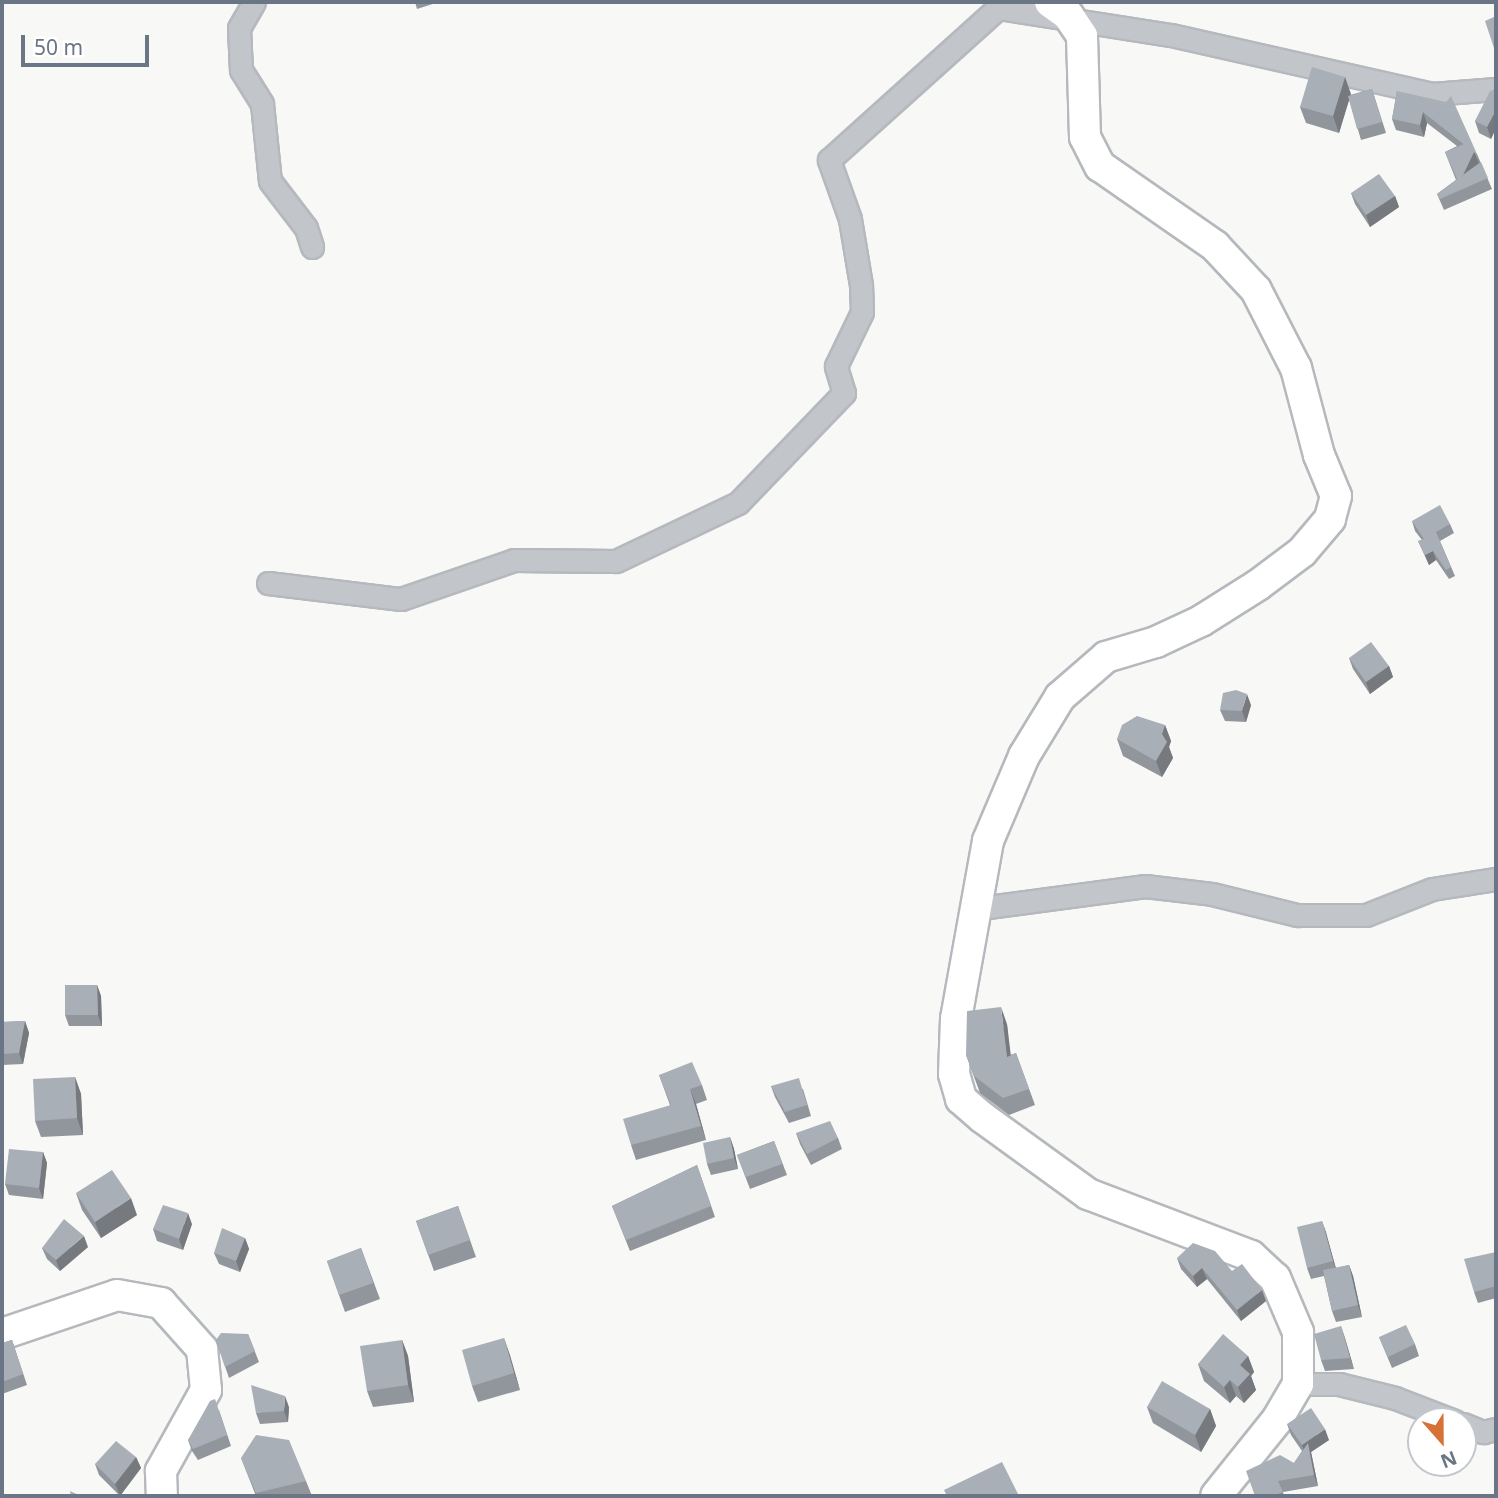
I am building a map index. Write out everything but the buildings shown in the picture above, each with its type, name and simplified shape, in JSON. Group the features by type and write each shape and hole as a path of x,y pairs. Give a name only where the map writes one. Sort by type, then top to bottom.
{"street":[{"path":"254,2 239,28 241,69 262,104 270,181 306,229 312,247"},
{"path":"1050,2 1073,23 1082,36 1085,136 1100,166 1215,246 1256,290 1297,368 1319,455 1336,496 1330,519 1302,552 1258,585 1190,626 1107,657 1060,697 1024,756 988,841 973,909 956,1019 954,1074 961,1099 1027,1153 1088,1194 1251,1256 1275,1278 1298,1332 1298,1384 1277,1420 1216,1496"},
{"path":"268,583 401,599 514,560 616,561 738,503 844,393 836,366 862,312 861,285 850,219 829,160 998,8 1073,23 1171,35 1432,94 1496,89"},
{"path":"973,909 1145,886 1212,894 1297,915 1366,915 1432,889 1496,878"},
{"path":"2,1334 117,1295 161,1303 202,1349 206,1390 162,1471 162,1496"},
{"path":"1298,1384 1339,1384 1373,1392 1415,1407"},
{"path":"1477,1430 1483,1432 1496,1429"}]}
